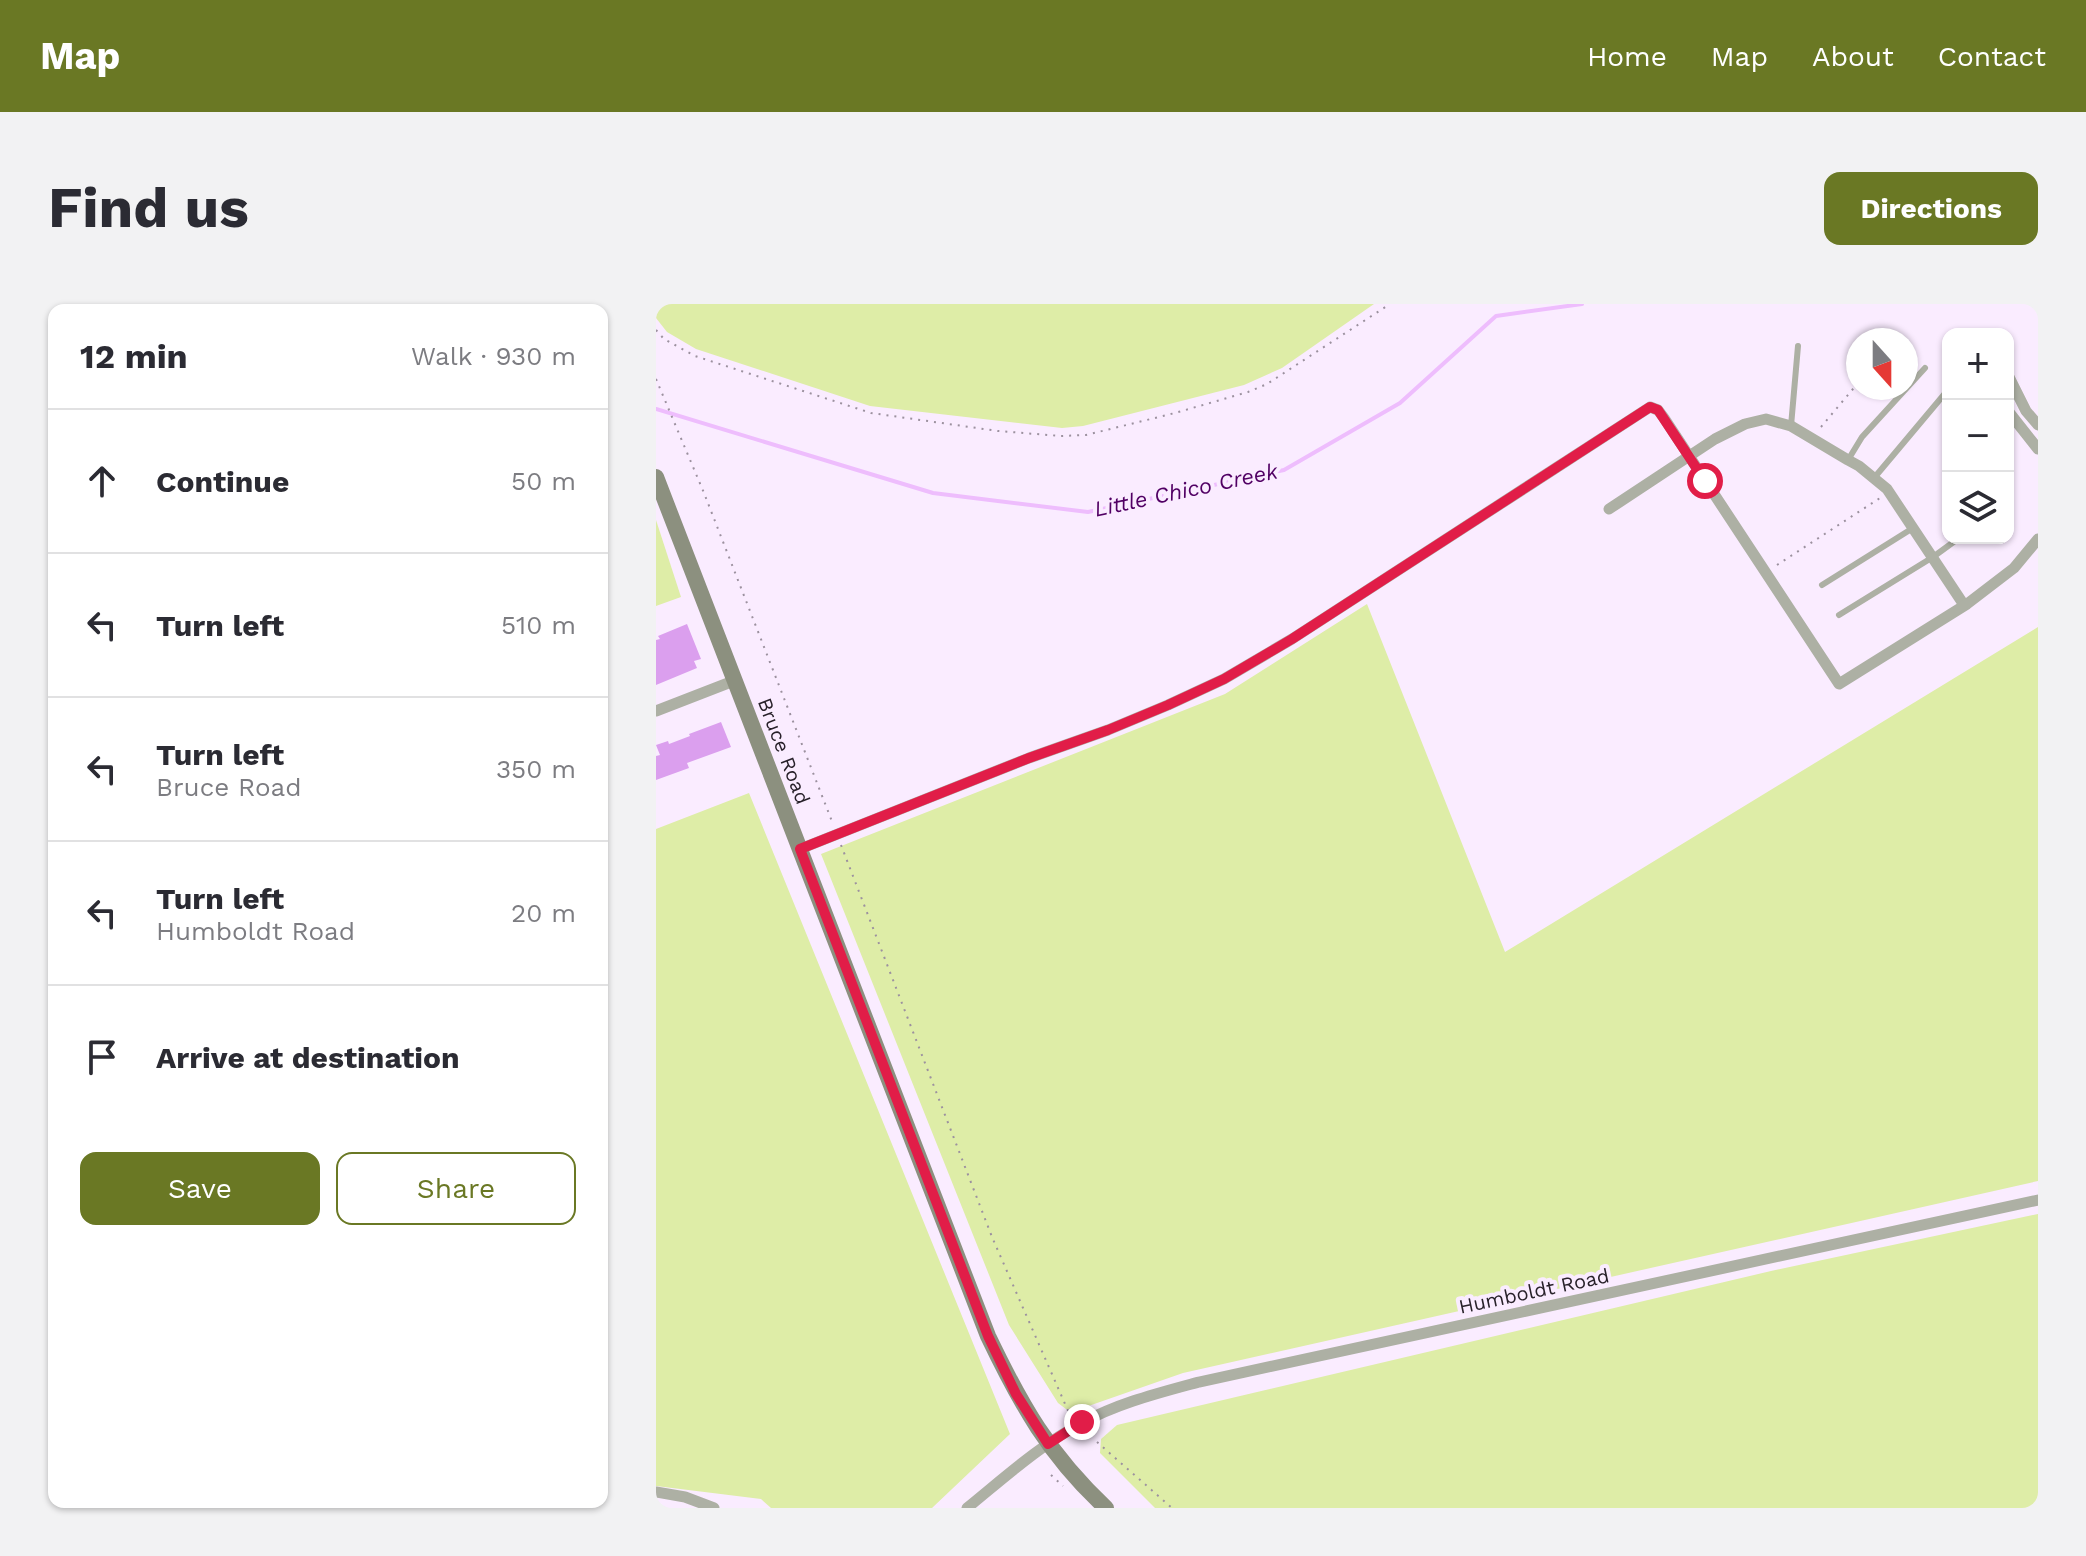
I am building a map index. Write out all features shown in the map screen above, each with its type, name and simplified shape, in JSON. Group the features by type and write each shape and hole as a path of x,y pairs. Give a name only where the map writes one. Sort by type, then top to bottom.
{"street":[{"path":"2014,387 2026,411 2038,425"},
{"path":"800,849 1120,725 1224,679 1292,639 1650,407 1658,410 1839,684 1964,605 2014,568 2038,539"},
{"path":"1609,509 1715,439 1745,424 1766,419 1791,426 1848,460 1887,489 1964,605"},
{"path":"2014,419 2038,449"},
{"name":"Bruce Road","path":"656,477 988,1336 1016,1394 1048,1444 1106,1508"},
{"path":"656,711 736,680"},
{"name":"Humboldt Road","path":"967,1508 1048,1444 1082,1422 1139,1398 1199,1382 2038,1200"},
{"path":"656,1492 685,1497 714,1508"}],"lane":[{"path":"1791,426 1798,346"},
{"path":"1848,460 1862,437 1925,368"},
{"path":"1874,478 1942,397"},
{"path":"1822,585 1913,528"},
{"path":"1839,615 1951,544"}],"path":[{"path":"656,330 664,339 695,356 871,413 998,431 1061,436 1086,435 1125,426 1267,384 1390,304"},
{"path":"656,379 704,493 992,1237 1069,1413"},
{"path":"1821,427 1846,397"},
{"path":"1777,565 1885,495"},
{"path":"1097,1442 1172,1508"}],"green space":[{"path":"656,304 1374,304 1282,368 1244,385 1083,426 1062,428 870,406 696,349 667,332 656,318"},
{"path":"656,520 681,597 656,606"},
{"path":"1367,604 1505,952 2038,627 2038,1181 1183,1373 1077,1410 1066,1409 1058,1403 1009,1325 821,854 1225,694"},
{"path":"749,793 1010,1434 932,1508 771,1508 761,1499 656,1486 656,829"},
{"path":"2038,1214 2038,1508 1155,1508 1100,1453 1101,1439 1117,1425 1771,1271"}],"building":[{"path":"687,624 701,659 694,661 697,668 656,685 658,636"},
{"path":"721,722 731,747 687,763 689,768 656,780 656,756 660,755 656,745 668,741 669,744"}],"waterway":[{"name":"Little Chico Creek","path":"656,409 933,493 1088,512 1284,470 1400,403 1496,316 1582,304"}],"route":[{"path":"1082,1422 1048,1444 1016,1394 988,1336 800,849 1108,730 1224,679 1292,639 1650,407 1658,410 1705,481"}]}
